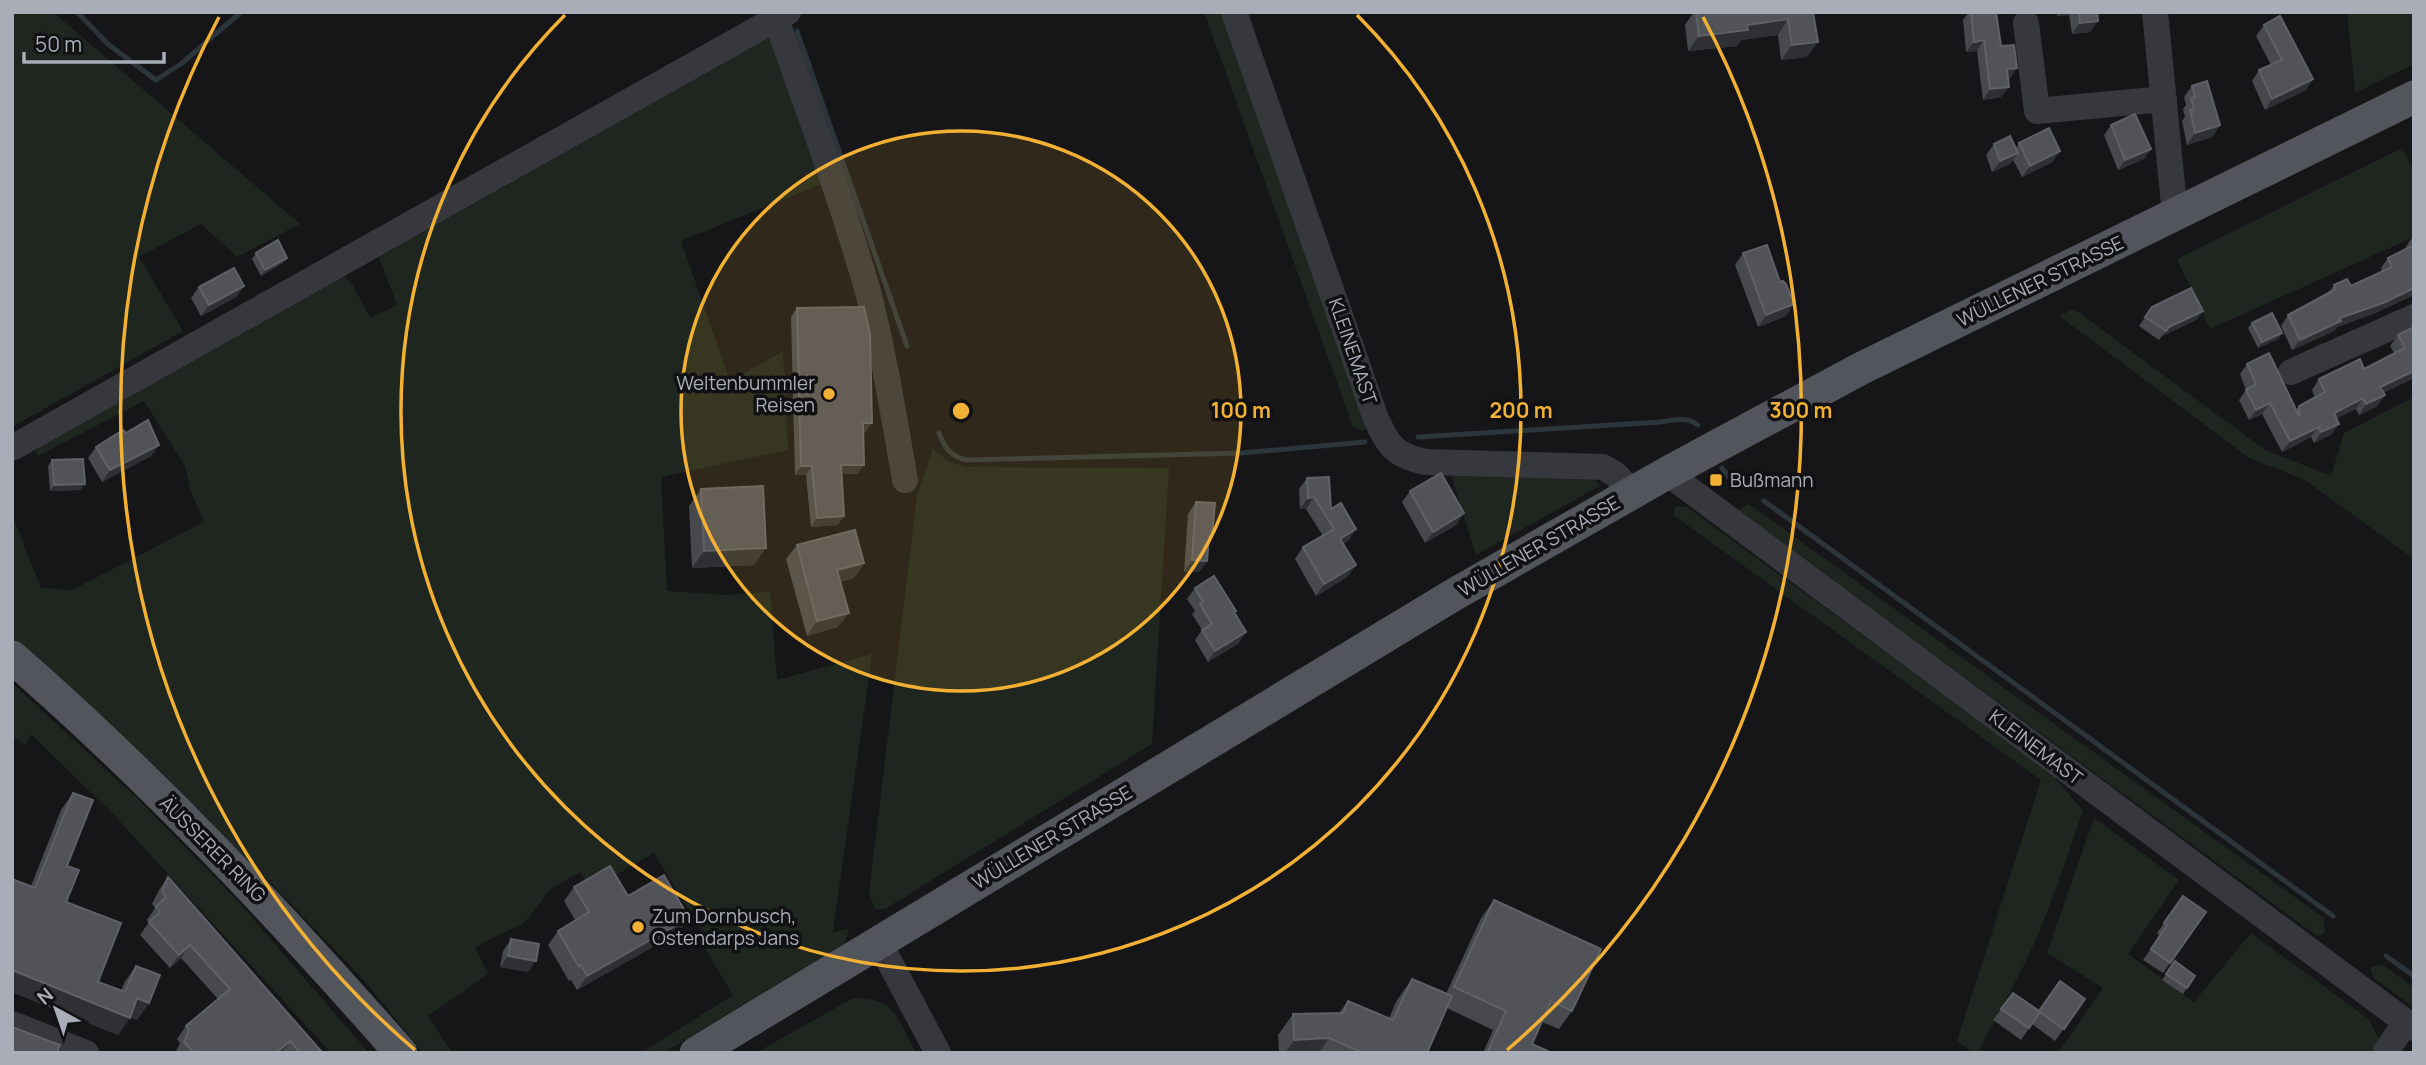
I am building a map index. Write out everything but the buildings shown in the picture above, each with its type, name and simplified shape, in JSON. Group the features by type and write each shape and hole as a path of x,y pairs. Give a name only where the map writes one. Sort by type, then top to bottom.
{"main road":[{"name":"WÜLLENER STRASSE","path":"696,1053 1444,601 1667,472 1860,369 2414,97"},
{"name":"ÄUSSERER RING","path":"12,657 69,707 206,841 316,956 401,1053"}],"street":[{"name":"KLEINEMAST","path":"1234,12 1375,416 1389,445 1410,459 1426,462 1603,467 1615,474 1632,492"},
{"path":"2155,12 2175,215"},
{"path":"12,448 782,16 867,291 881,347 905,480"},
{"path":"2025,23 2037,111 2164,99"},
{"path":"2291,372 2414,317"},
{"name":"KLEINEMAST","path":"1667,472 2410,1025 2385,1053"},
{"path":"880,942 939,1053"},
{"path":"12,1024 86,1053"}],"shaded area":[{"path":"53,12 300,224 237,257 201,224 139,257 183,331 12,427 12,13"},
{"path":"1204,12 1226,12 1369,425 1363,431 1353,427"},
{"path":"2347,12 2414,12 2414,64 2355,93"},
{"path":"767,38 776,42 827,182 681,241 730,381 783,351 788,450 661,477 667,591 727,595 770,592 777,680 872,654 833,932 849,929 845,943 663,1053 641,1053 733,995 701,942 701,930 654,853 602,883 589,886 580,872 551,889 524,923 475,947 488,974 428,1016 452,1053 423,1053 364,980 260,872 149,765 12,641 12,514 41,588 72,590 204,522 191,492 185,466 144,401 38,456 34,449 344,276 354,287 370,318 397,305 379,257"},
{"path":"2402,148 2414,171 2414,237 2210,329 2177,259"},
{"path":"2074,309 2265,450 2331,476 2344,433 2414,397 2414,559 2305,480 2249,458 2059,316"},
{"path":"933,449 949,462 967,467 1169,468 1152,744 885,909 875,909 869,893 917,495"},
{"path":"1451,475 1595,480 1600,486 1476,555"},
{"path":"1749,504 2324,918 2325,933 2317,936 1744,516 1738,510"},
{"path":"1676,506 1687,507 2050,772 2083,811 2039,931 1978,1053 1969,1053 1970,1050 1957,1041 2041,780 1673,515"},
{"path":"12,683 137,798 237,900 369,1053 331,1053 116,817 31,734 26,745 12,736"},
{"path":"2094,818 2179,880 2128,954 2194,1002 2251,933 2369,1019 2382,1046 2377,1053 2058,1053 2103,988 2047,953"},
{"path":"2382,964 2414,988 2414,1008 2373,977 2370,967"},
{"path":"853,998 868,999 887,1006 899,1021 916,1053 756,1053"}],"waterway":[{"path":"77,12 109,45 156,80 181,64 241,12"},
{"path":"797,31 907,346"},
{"path":"1418,437 1680,419 1698,425"},
{"path":"939,433 949,451 966,460 1241,453 1365,442"},
{"path":"1722,468 1734,484"},
{"path":"1764,501 2333,916"},
{"path":"2386,956 2414,976"}],"place":[{"name":"Weltenbummler Reisen","path":"829,394"},
{"name":"Bußmann","path":"1716,480"},
{"name":"Zum Dornbusch, Ostendarps Jans","path":"638,927"}]}
